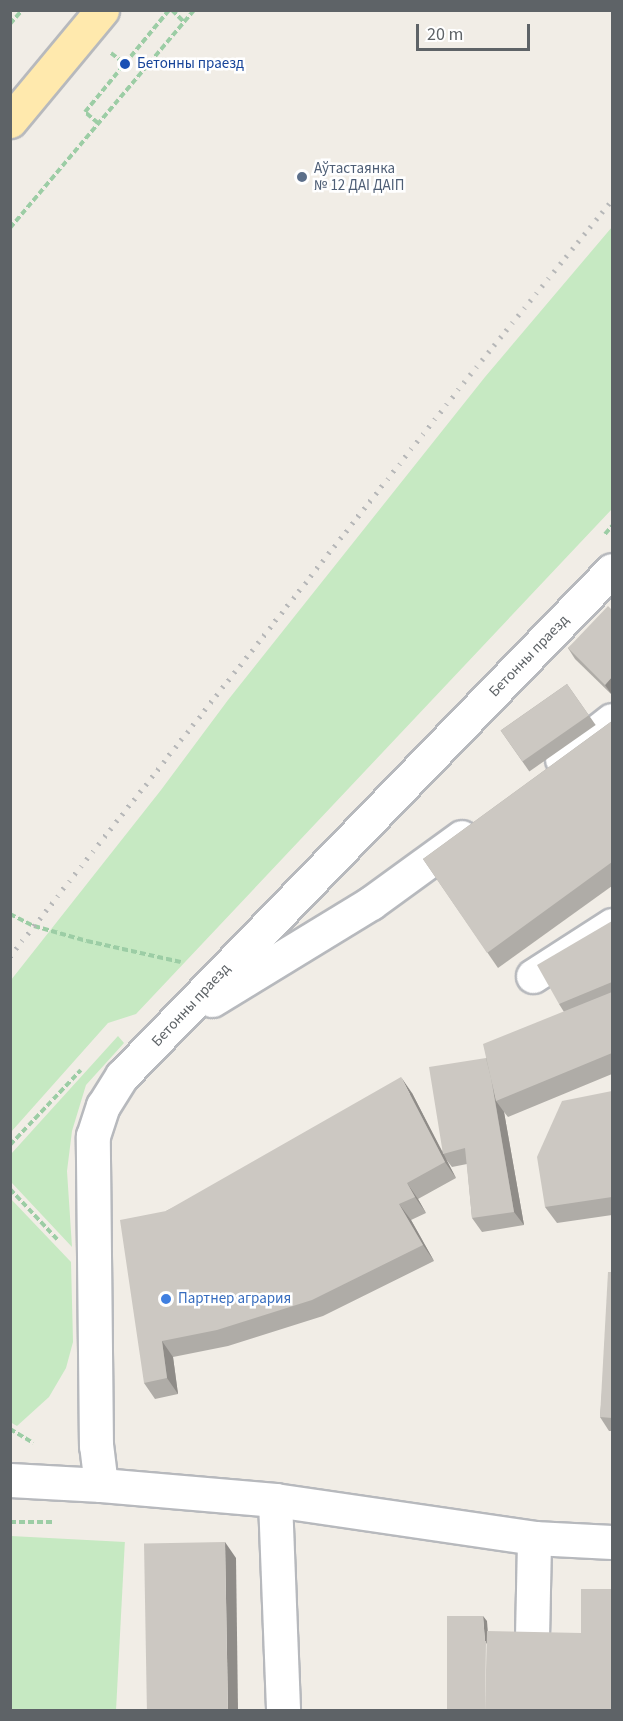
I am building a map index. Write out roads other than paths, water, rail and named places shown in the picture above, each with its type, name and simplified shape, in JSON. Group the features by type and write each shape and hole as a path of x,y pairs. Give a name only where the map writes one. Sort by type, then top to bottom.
{"main road":[{"path":"10,121 102,10"}],"street":[{"name":"Бетонны праезд","path":"101,1485 96,1446 93,1136 103,1106 123,1076 169,1026 612,570"},
{"path":"539,777 612,720"},
{"path":"169,1026 410,878 483,820"},
{"path":"533,976 612,925"},
{"path":"10,1480 101,1485 275,1500 534,1538 612,1542"},
{"path":"275,1500 283,1710"},
{"path":"532,1637 534,1538"}],"railway":[{"path":"10,956 464,382 612,200"}],"place":[{"name":"Бетонны праезд","path":"125,64"},
{"name":"Аўтастаянка № 12 ДАІ ДАІП","path":"302,177"},
{"name":"Партнер агрария","path":"166,1299"}]}
